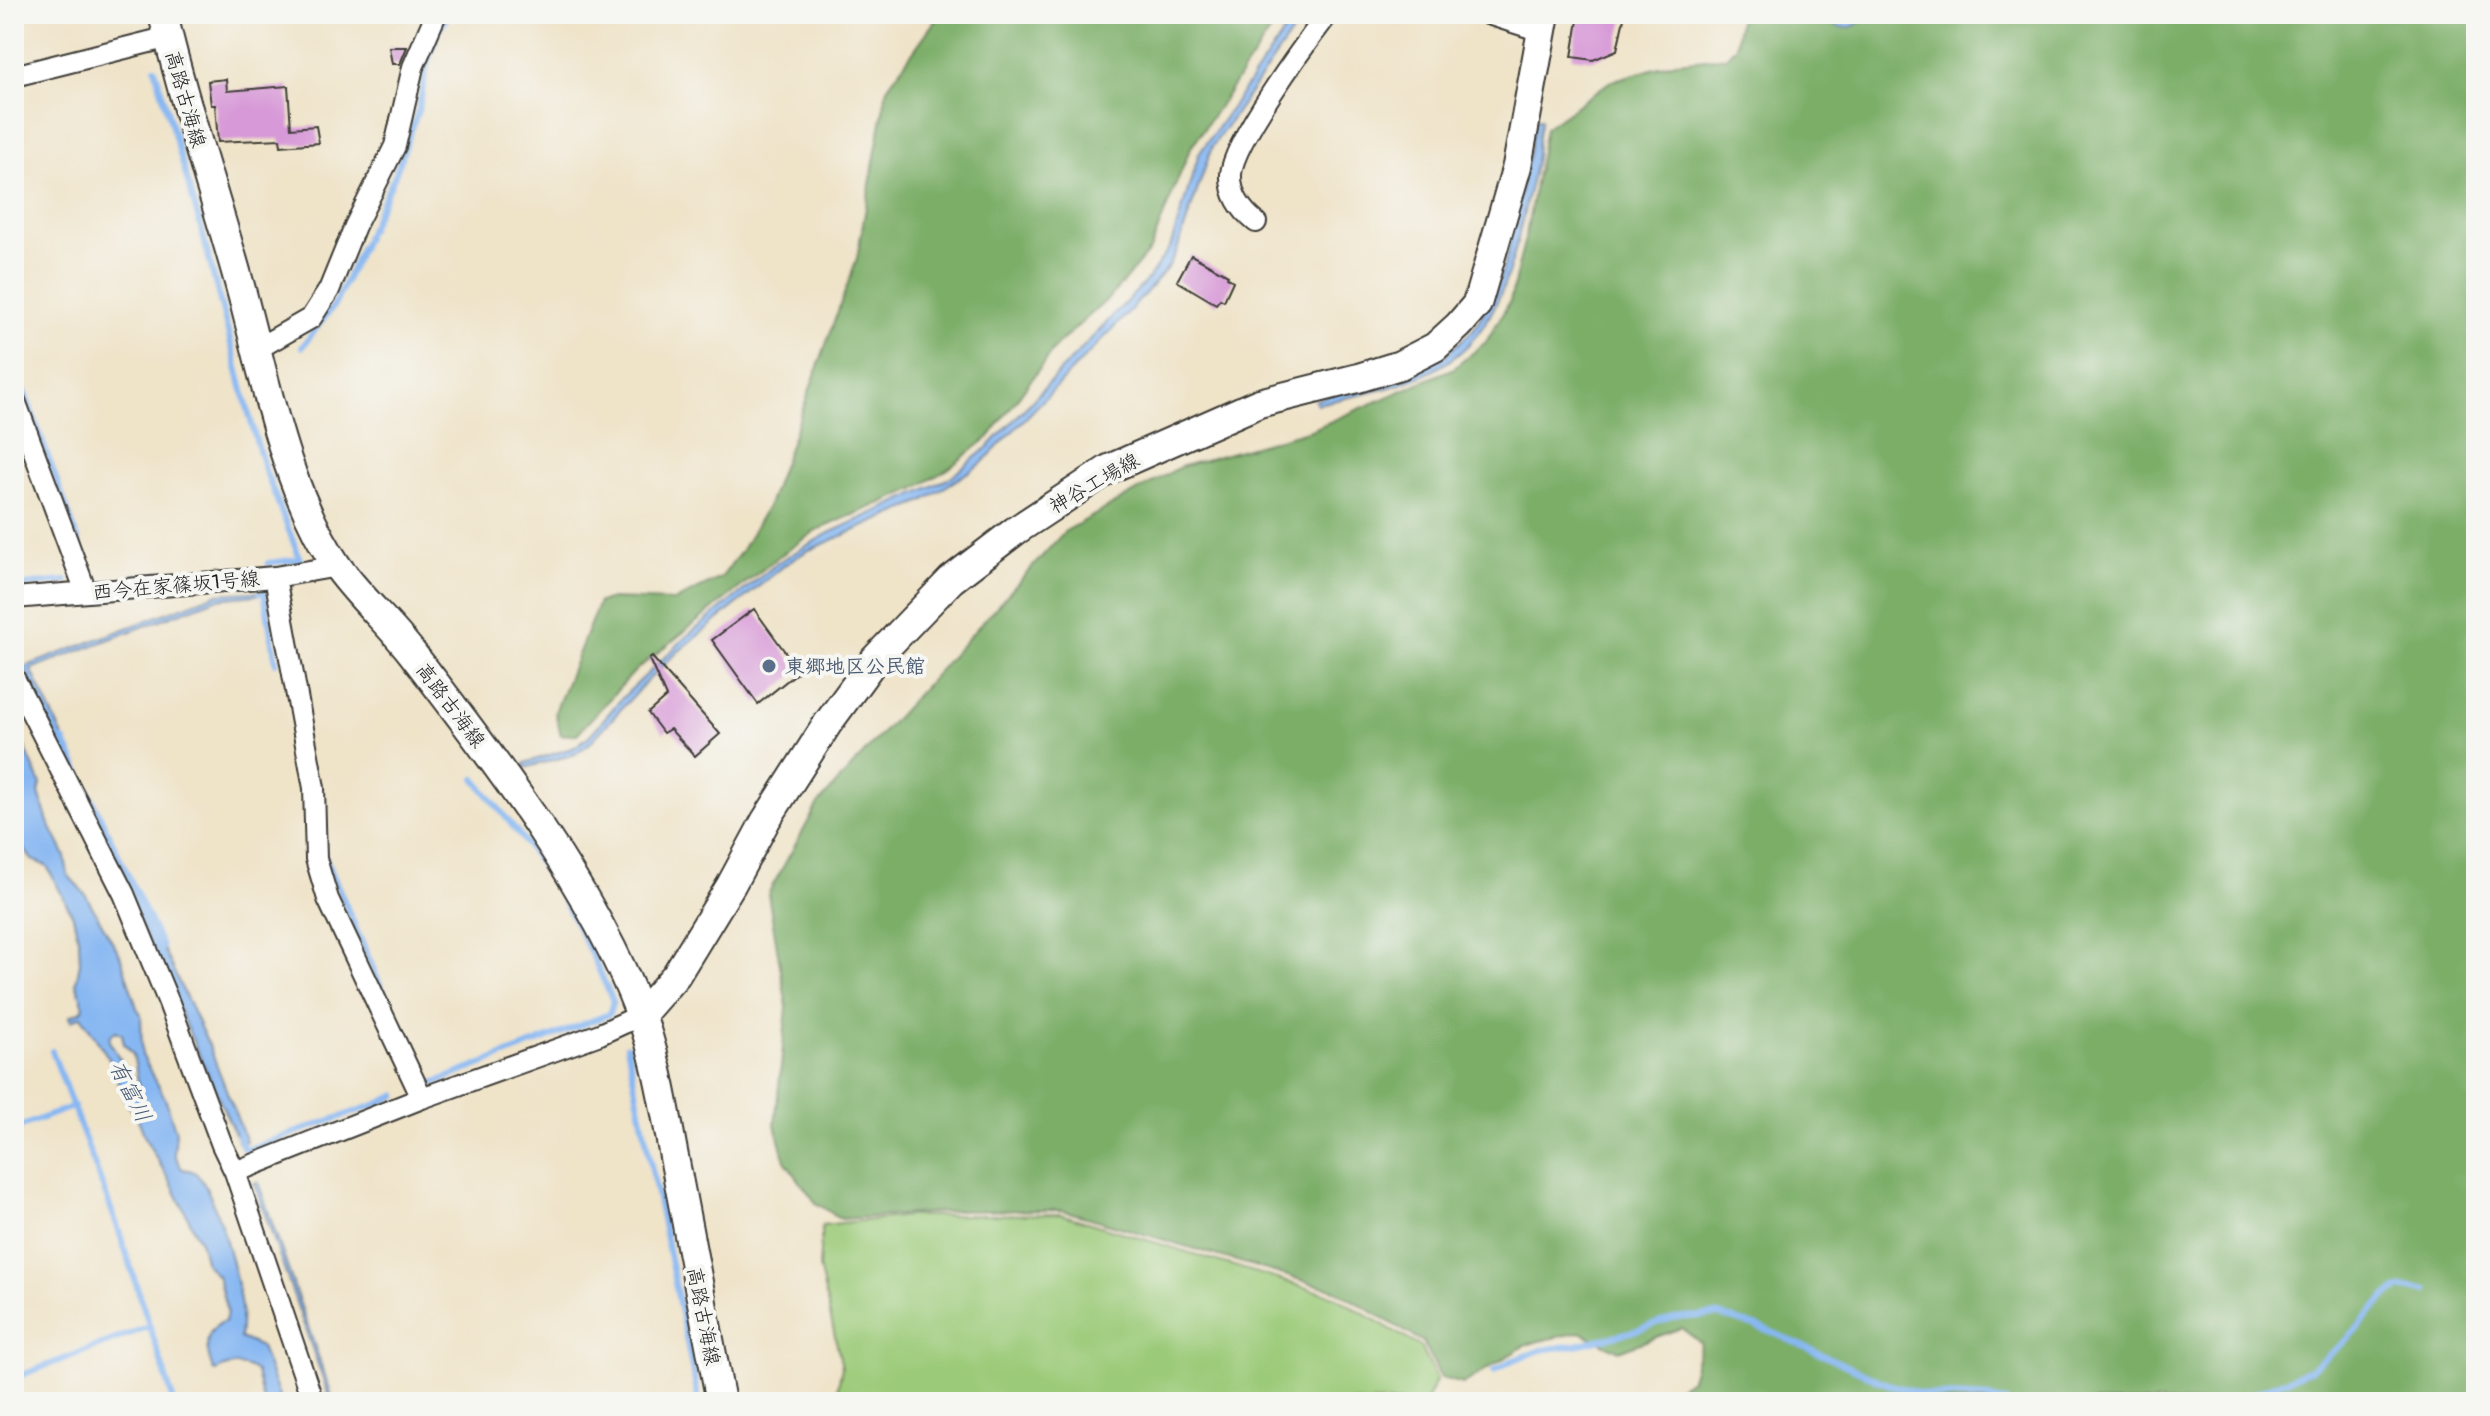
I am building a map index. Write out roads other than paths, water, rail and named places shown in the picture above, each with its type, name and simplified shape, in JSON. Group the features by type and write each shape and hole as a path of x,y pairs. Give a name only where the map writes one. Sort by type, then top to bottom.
{"main road":[{"name":"神谷工場線","path":"641,1015 676,975 766,820 828,723 875,659 951,580 1015,531 1109,469 1259,403 1400,365 1435,347 1459,325 1477,304 1517,166 1543,22"},
{"name":"高路古海線","path":"166,26 277,428 295,482 338,566 409,650 505,777 575,883 615,957 641,1015 664,1109 721,1402"}],"street":[{"path":"257,349 311,318 329,290 359,216 395,146 413,67 436,14"},
{"path":"1256,222 1242,211 1234,197 1231,174 1242,140 1328,14"},
{"path":"1488,14 1543,22"},
{"path":"14,76 166,26"},
{"path":"14,398 86,592"},
{"name":"西今在家篠坂1号線","path":"14,598 275,577 338,566"},
{"path":"275,577 314,788 316,859 328,899 422,1098"},
{"path":"14,678 124,894 235,1172 313,1402"},
{"path":"235,1172 422,1098 600,1034 641,1015"}],"water":[{"path":"1297,14 1305,14 1212,147 1169,266 1130,311 981,464 923,501 807,551 785,565 678,652 589,744 575,754 525,768 525,763 575,747 590,735 622,698 686,637 780,561 829,533 950,478 989,446 1149,278 1171,245 1199,154"},
{"path":"1831,14 1867,14 1857,24 1844,28 1834,25"},
{"path":"1536,119 1541,119 1535,161 1516,248 1492,313 1479,332 1446,363 1432,371 1383,389 1317,404 1315,400 1442,358 1473,330 1496,291 1508,253"},
{"path":"266,591 266,594 216,599 31,669 210,1048 246,1141 239,1143 24,667 216,594"},
{"name":"有富川","path":"14,723 41,784 39,793 48,822 65,856 68,875 85,894 120,955 141,1014 142,1055 165,1098 176,1132 174,1154 182,1169 194,1172 202,1181 217,1214 239,1294 240,1338 261,1347 281,1402 263,1402 256,1372 247,1367 236,1365 213,1370 207,1342 212,1330 225,1321 227,1311 218,1277 206,1264 201,1244 138,1119 127,1104 108,1057 81,1016 71,1021 70,1016 84,1007 76,983 80,963 73,916 47,866 32,860 14,828 14,800 20,794 14,777","holes":["116,1031 122,1034 124,1044 133,1054 139,1086 109,1041"]},
{"path":"258,1182 334,1402 331,1402 254,1183"}],"waterway":[{"path":"302,347 335,304 395,175 419,108 427,64 439,29 449,14"},
{"path":"155,68 201,228 255,437 300,559 268,563"},
{"path":"14,363 79,549"},
{"path":"14,586 66,581"},
{"path":"260,593 264,592 276,663"},
{"path":"301,664 304,678"},
{"path":"64,740 162,947"},
{"path":"420,1075 431,1084 609,1014 613,1001 565,903 518,833 475,779"},
{"path":"326,859 388,1003"},
{"path":"627,1046 699,1402"},
{"path":"52,1051 117,1225 174,1402"},
{"path":"238,1135 244,1149 248,1149 396,1095"},
{"path":"14,1129 74,1106"},
{"path":"2233,1402 2310,1370 2348,1339 2384,1298 2400,1288 2427,1290"},
{"path":"1494,1371 1541,1350 1631,1332 1673,1318 1718,1315 1765,1329 1887,1384 1925,1395 1989,1398 2006,1402"},
{"path":"14,1378 150,1326"}],"place":[{"name":"東郷地区公民館","path":"769,666"}]}
